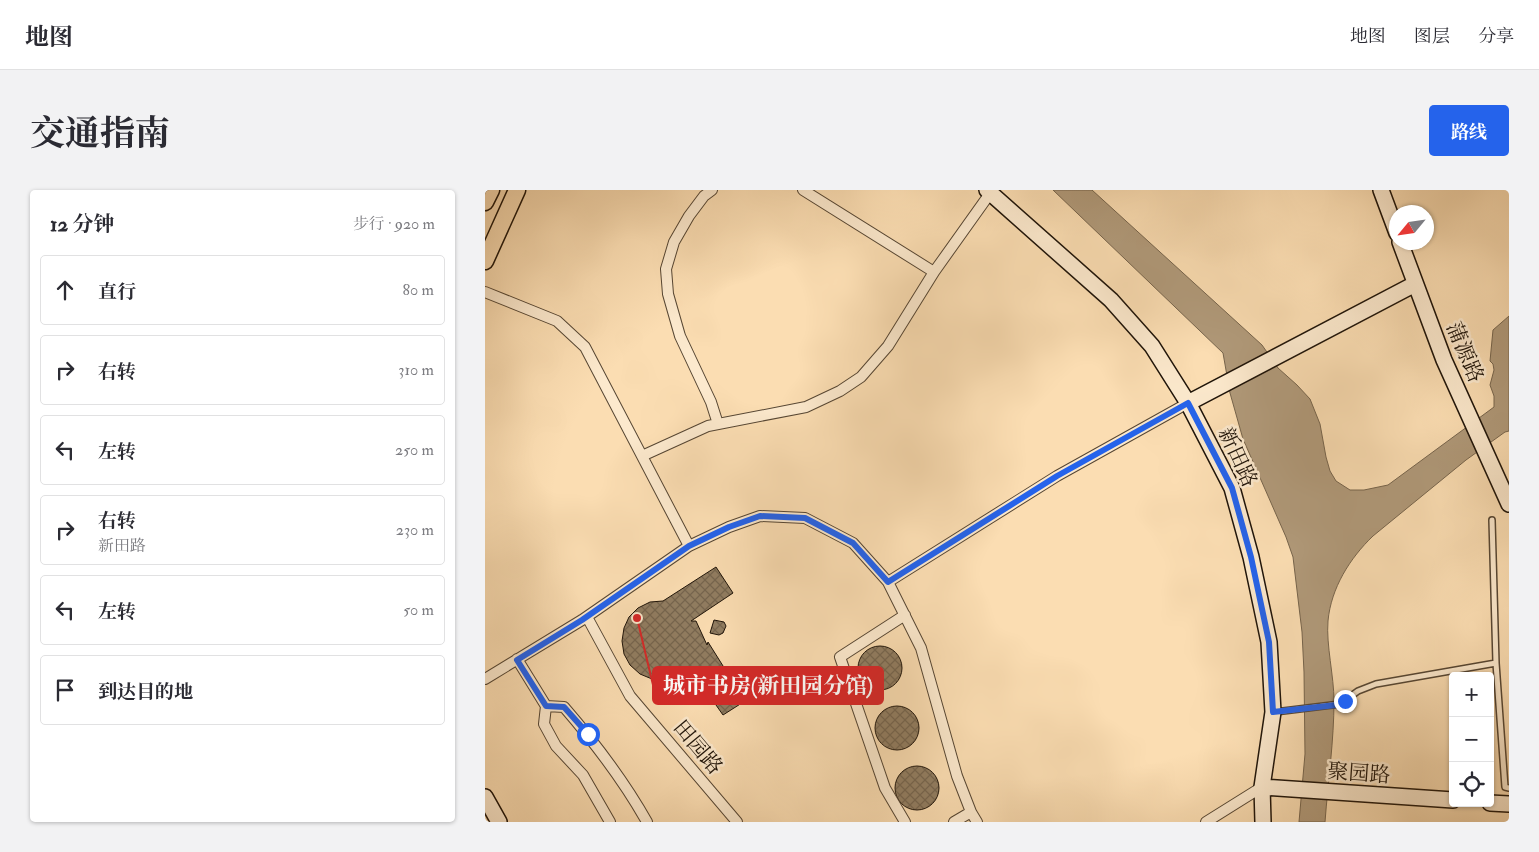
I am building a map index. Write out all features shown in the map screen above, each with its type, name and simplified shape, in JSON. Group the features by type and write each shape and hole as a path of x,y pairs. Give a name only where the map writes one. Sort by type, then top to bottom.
{"main road":[{"path":"485,202 491,190"},
{"path":"485,261 517,190"}],"street":[{"path":"712,190 704,196 689,216 674,242 666,269 668,294 680,336 711,402 718,424"},
{"path":"803,190 934,272"},
{"path":"1381,190 1389,212"},
{"path":"642,456 708,426 806,407 840,391 861,377 888,346 934,272 989,191"},
{"name":"新田路","path":"989,191 1111,300 1152,346 1188,403 1232,488 1251,557 1269,642 1273,712 1262,787 1263,822"},
{"name":"蒲源路","path":"1403,250 1444,360 1509,504"},
{"path":"888,582 1057,476 1188,403 1415,284"},
{"path":"485,292 557,322 585,347 689,546"},
{"path":"485,679 587,616 689,546 729,527 760,516 805,518 853,543 888,582 921,648 957,776 971,812 977,822"},
{"path":"905,615 840,656 885,788 905,822"},
{"name":"田园路","path":"587,616 630,696 737,822"},
{"path":"517,660 546,706 544,724 556,746 583,775 610,822"},
{"path":"546,706 564,707 588,734 633,797 647,822"},
{"path":"1206,822 1262,787"},
{"name":"聚园路","path":"1262,787 1449,800"},
{"path":"485,797 499,822"},
{"path":"1494,803 1509,804"},
{"path":"954,822 971,812"},
{"path":"485,818 487,822"}],"lane":[{"path":"1492,520 1496,663 1505,787 1509,788"},
{"path":"1273,712 1336,705 1359,691 1376,684 1496,663"}],"shaded area":[{"path":"1053,190 1092,190 1262,345 1278,368 1310,399 1320,424 1330,471 1336,481 1350,490 1364,490 1388,485 1494,407 1494,396 1490,385 1494,370 1493,364 1490,361 1493,330 1509,316 1509,431 1466,460 1373,536 1349,564 1337,585 1328,621 1334,691 1334,716 1325,822 1299,822 1305,754 1304,672 1302,632 1293,557 1243,439 1230,393 1223,353"}],"building":[{"path":"716,567 733,593 691,621 696,621 707,645 708,642 745,701 723,715 690,668 679,676 666,680 652,679 640,674 630,665 624,654 622,641 624,628 629,617 638,608 650,602 663,601"},
{"path":"714,620 724,622 726,626 723,633 719,635 710,633"},
{"path":"884,646 896,652 901,659 901,677 896,684 889,689 876,690 868,687 861,680 858,664 861,656 868,649"},
{"path":"901,706 913,712 918,719 918,737 913,744 906,749 893,750 885,747 878,740 875,724 878,716 885,709"},
{"path":"921,766 933,772 938,779 938,797 933,804 926,809 913,810 901,804 896,797 895,784 901,772 908,767"}],"place":[{"name":"城市书房(新田园分馆)","path":"637,618"}],"route":[{"path":"588,734 564,707 546,706 517,660 582,620 689,546 729,527 760,516 805,518 853,543 888,582 1057,476 1188,403 1232,488 1251,557 1269,642 1273,712 1336,705 1345,701"}]}
